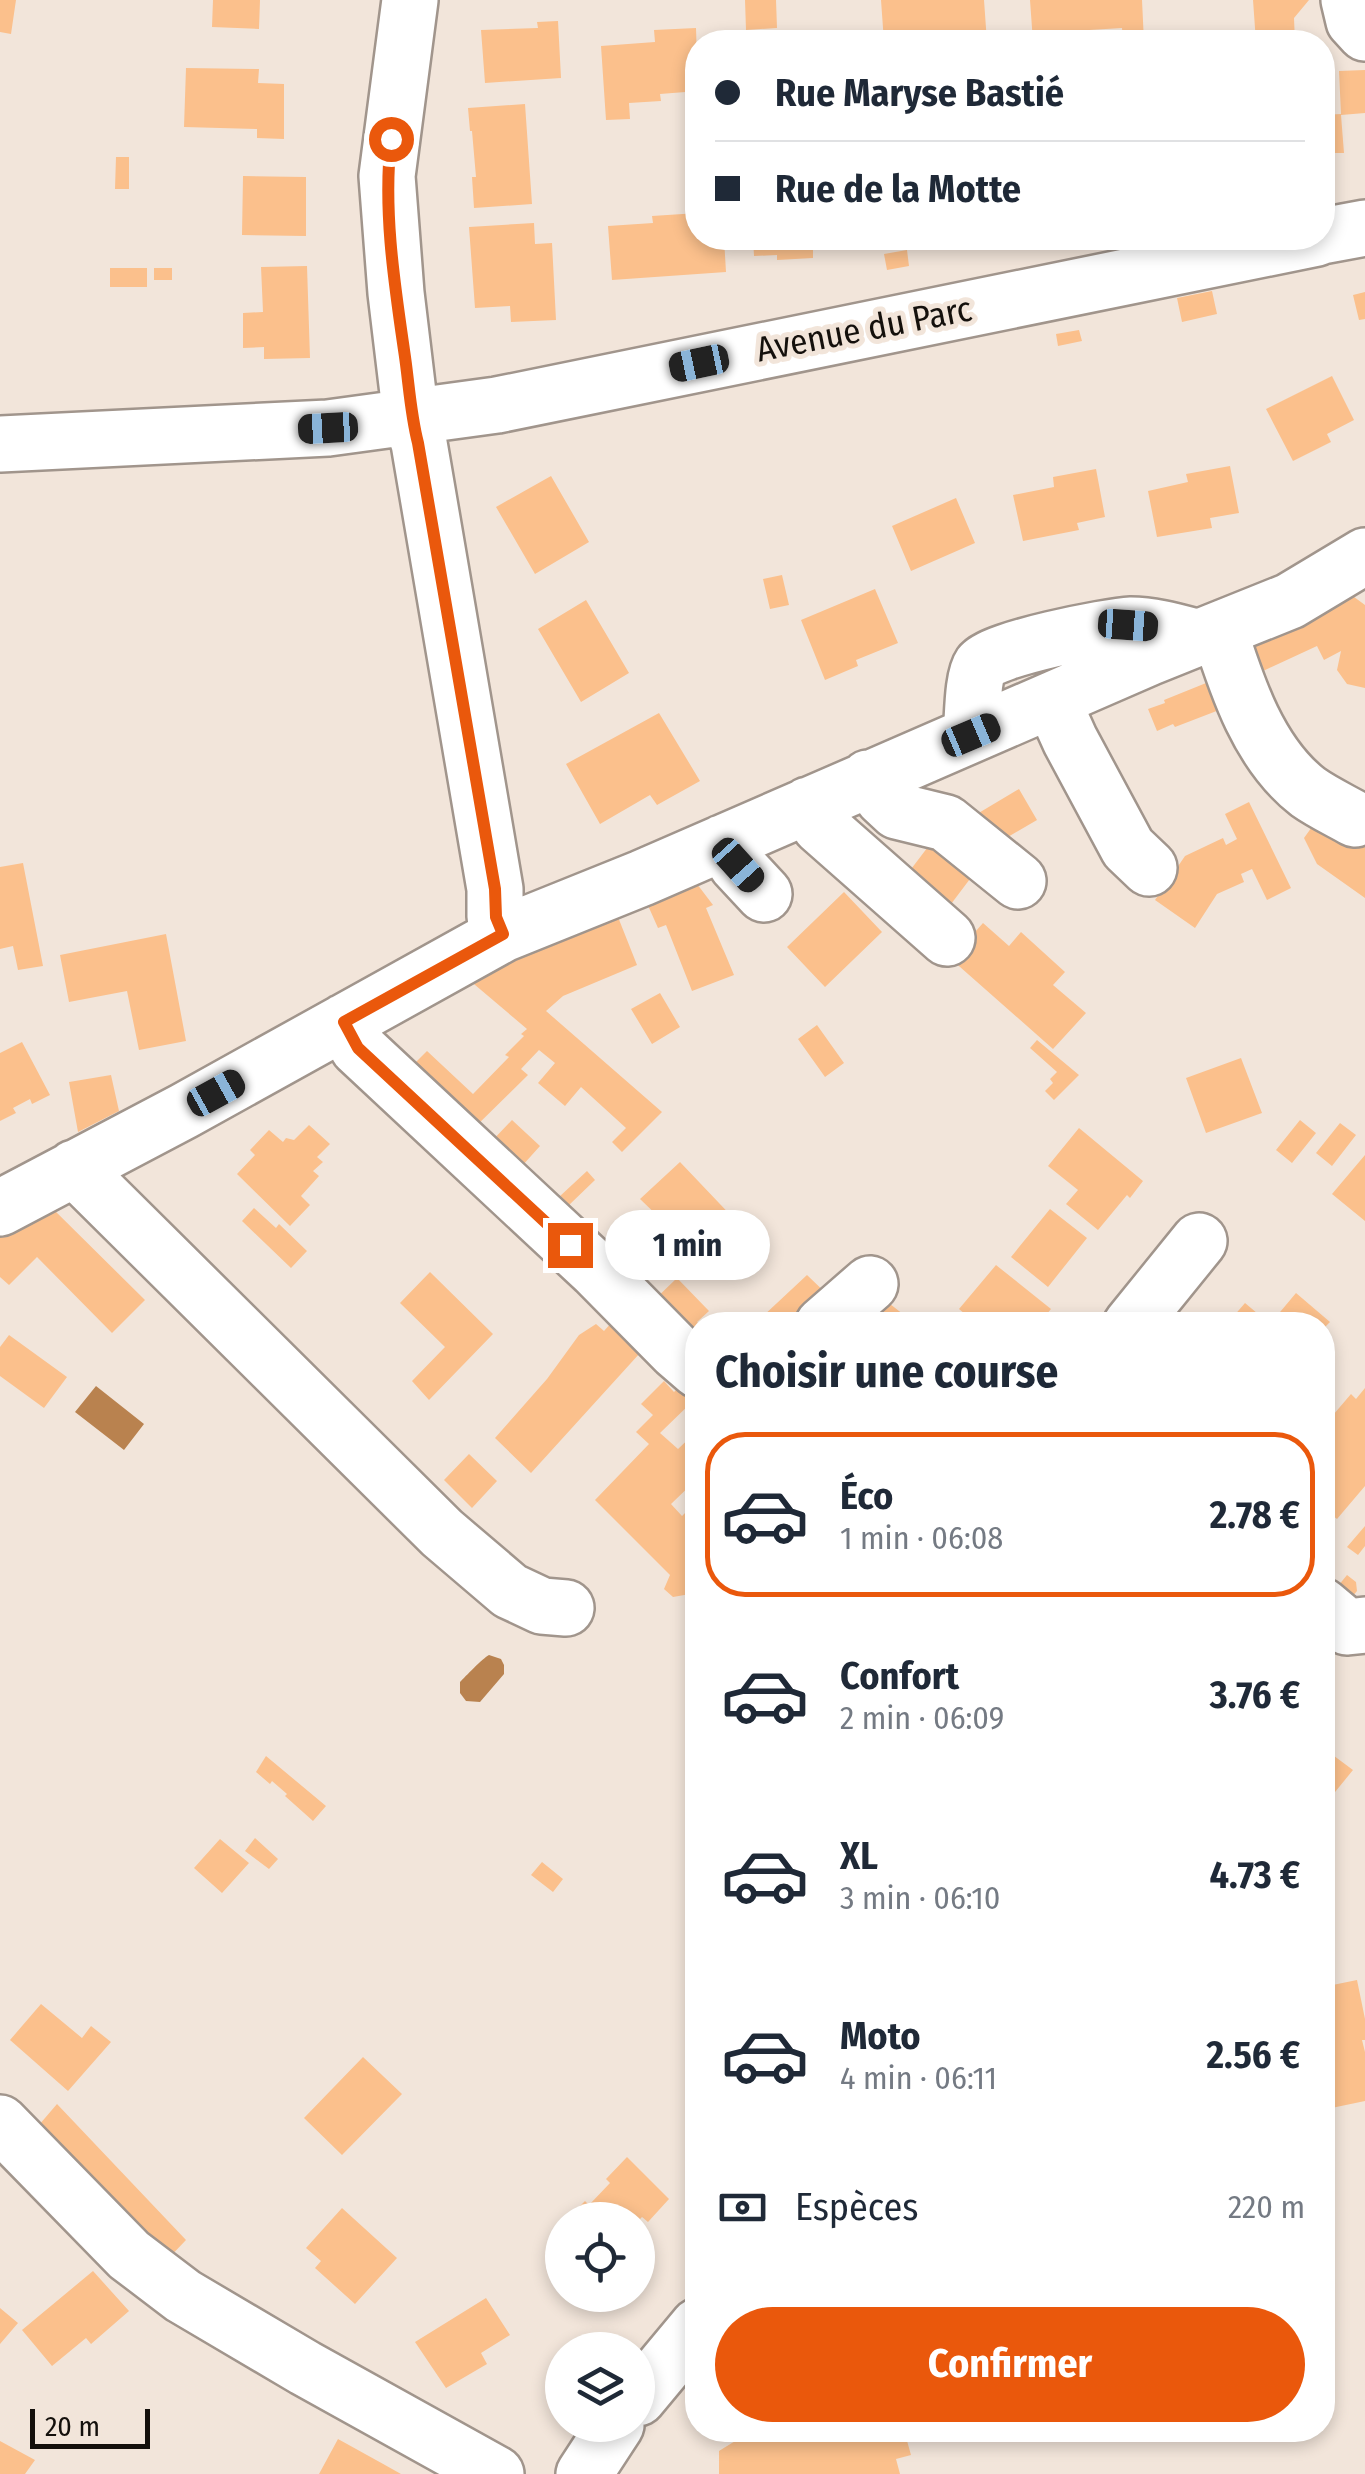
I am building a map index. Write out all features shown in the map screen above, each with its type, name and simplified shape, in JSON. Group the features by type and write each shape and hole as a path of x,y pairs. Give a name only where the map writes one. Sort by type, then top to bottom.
{"street":[{"path":"410,0 387,176 396,293 411,418 495,889 496,917 503,934"},
{"path":"1349,0 1354,21 1365,33"},
{"name":"Avenue du Parc","path":"1335,234 1365,228"},
{"name":"Avenue du Parc","path":"0,444 328,428 497,405 1256,250"},
{"path":"0,1208 503,934 1290,601 1365,556"},
{"path":"971,735 976,680 981,664 993,656 1026,645 1128,625 1210,634"},
{"path":"1210,634 1248,712 1293,779 1310,794 1355,819"},
{"path":"1052,700 1128,848 1149,868"},
{"path":"868,778 897,811 946,823 1018,881"},
{"path":"808,805 820,826 947,938"},
{"path":"722,843 764,894"},
{"path":"344,1022 358,1048 596,1270 685,1359"},
{"path":"74,1168 442,1532 510,1591 542,1606 566,1608"},
{"path":"1142,1312 1199,1241"},
{"path":"837,1312 870,1284"},
{"path":"0,2123 129,2255 183,2296 496,2474"},
{"path":"655,2378 685,2342"},
{"path":"584,2474 605,2442"}],"shaded area":[{"path":"96,1386 144,1424 124,1450 75,1412"},
{"path":"489,1655 501,1659 504,1674 480,1702 466,1701 460,1693 460,1682"}],"building":[{"path":"0,0 16,0 11,34 0,32"},
{"path":"213,0 260,0 259,29 212,27"},
{"path":"745,0 776,0 777,28 746,30"},
{"path":"881,0 984,0 986,30 883,30"},
{"path":"1030,0 1142,0 1143,30 1032,30"},
{"path":"1253,0 1309,0 1294,18 1294,30 1255,30"},
{"path":"558,21 561,78 485,83 481,30 538,28 537,22"},
{"path":"696,28 685,30 685,92 660,94 661,101 629,103 630,119 606,120 601,46 655,42 654,30"},
{"path":"186,68 259,69 258,83 284,84 284,139 257,138 257,129 184,127"},
{"path":"1365,70 1365,113 1341,115 1344,153 1335,153 1335,114 1341,114 1339,71"},
{"path":"525,104 532,204 474,208 472,177 476,177 468,108"},
{"path":"116,157 129,157 129,189 115,189"},
{"path":"243,176 306,177 306,236 242,235"},
{"path":"685,214 685,250 725,250 726,272 612,280 608,226 653,223 652,216"},
{"path":"534,223 535,244 552,243 556,320 511,322 510,306 475,308 469,227"},
{"path":"754,250 813,250 813,258 777,260 777,255 754,256"},
{"path":"907,250 909,266 887,270 884,254"},
{"path":"307,266 310,358 264,359 264,347 243,348 243,313 263,312 261,267"},
{"path":"110,268 147,268 147,287 110,287"},
{"path":"154,268 172,268 172,280 154,280"},
{"path":"1212,291 1217,314 1182,322 1177,298"},
{"path":"1365,292 1365,319 1359,320 1353,295"},
{"path":"1079,330 1082,341 1058,346 1056,334"},
{"path":"1332,376 1354,420 1327,434 1331,442 1293,461 1266,409"},
{"path":"1230,466 1239,513 1210,518 1212,528 1157,537 1148,491 1188,482 1186,474"},
{"path":"1096,469 1105,517 1077,523 1079,530 1023,541 1013,495 1054,487 1053,477"},
{"path":"551,476 589,542 535,574 496,507"},
{"path":"956,498 975,543 911,571 892,526"},
{"path":"782,575 789,605 770,609 763,579"},
{"path":"875,589 898,643 856,660 858,666 825,680 801,620"},
{"path":"1350,594 1365,605 1365,688 1347,684 1337,670 1341,651 1324,660 1317,646 1263,671 1250,644"},
{"path":"586,600 629,673 581,702 538,629"},
{"path":"1216,679 1227,707 1157,731 1148,709"},
{"path":"659,713 700,781 657,805 650,795 600,824 566,764"},
{"path":"1019,789 1037,820 996,844 977,814"},
{"path":"1249,802 1291,888 1267,900 1252,869 1241,874 1244,882 1217,894 1195,928 1155,900 1185,856 1223,838 1226,845 1237,839 1225,814"},
{"path":"1324,810 1365,840 1365,898 1317,864 1304,838"},
{"path":"940,831 982,863 942,916 899,885"},
{"path":"23,863 43,966 18,970 13,946 0,949 0,867"},
{"path":"694,880 713,905 706,908 734,975 692,991 666,925 658,928 646,901"},
{"path":"844,892 882,932 825,987 787,947"},
{"path":"616,912 637,965 563,996 546,1011 662,1112 622,1152 612,1142 626,1128 581,1087 565,1106 538,1083 555,1063 539,1050 521,1069 528,1075 468,1134 405,1073 427,1051 473,1094 509,1057 505,1055 527,1029 468,979"},
{"path":"983,923 1009,946 1021,932 1065,972 1053,985 1086,1013 1053,1049 951,959"},
{"path":"166,934 186,1041 139,1050 127,991 69,1002 60,955"},
{"path":"660,993 680,1027 652,1044 631,1009"},
{"path":"817,1025 844,1063 825,1077 798,1039"},
{"path":"1037,1040 1079,1075 1054,1100 1045,1091 1057,1072 1030,1048"},
{"path":"22,1042 50,1095 32,1104 30,1099 13,1108 16,1113 0,1121 0,1053"},
{"path":"1241,1058 1262,1113 1206,1133 1186,1078"},
{"path":"111,1075 119,1111 78,1132 69,1082"},
{"path":"512,1120 540,1146 513,1176 489,1144"},
{"path":"1300,1120 1316,1133 1292,1163 1276,1150"},
{"path":"1340,1123 1356,1135 1332,1166 1316,1153"},
{"path":"309,1125 330,1144 317,1157 323,1162 313,1171 319,1176 301,1196 310,1205 290,1226 237,1174 255,1155 250,1150 269,1130 283,1142 286,1138 294,1140"},
{"path":"1079,1128 1143,1181 1098,1230 1066,1204 1078,1190 1048,1166"},
{"path":"1365,1155 1365,1221 1332,1194"},
{"path":"680,1162 758,1244 730,1271 676,1214 666,1224 640,1199"},
{"path":"587,1171 595,1180 568,1206 559,1197"},
{"path":"48,1204 145,1300 112,1333 37,1257 9,1285 0,1277 0,1233"},
{"path":"254,1208 276,1228 279,1224 307,1251 291,1268 242,1221"},
{"path":"1050,1209 1087,1238 1048,1287 1011,1257"},
{"path":"996,1265 1051,1309 963,1312 959,1309"},
{"path":"430,1272 493,1334 429,1400 412,1381 445,1347 400,1303"},
{"path":"807,1275 832,1299 818,1312 767,1312"},
{"path":"677,1278 709,1311 685,1312 685,1342 648,1306"},
{"path":"872,1290 900,1312 859,1312"},
{"path":"1296,1293 1318,1312 1280,1312"},
{"path":"1245,1303 1256,1312 1237,1312"},
{"path":"620,1313 650,1342 531,1473 495,1438 547,1379 579,1335 596,1324 604,1331"},
{"path":"9,1335 67,1377 44,1408 0,1376 0,1347"},
{"path":"664,1381 674,1392 679,1387 685,1392 685,1409 660,1433 678,1449 685,1442 685,1491 671,1504 682,1516 685,1513 685,1595 673,1597 664,1589 670,1575 595,1500 649,1444 636,1432 653,1415 641,1404"},
{"path":"1365,1388 1365,1486 1337,1519 1335,1413 1351,1394 1356,1399"},
{"path":"469,1454 497,1481 472,1508 444,1480"},
{"path":"1365,1526 1365,1546 1358,1555 1347,1547"},
{"path":"1347,1575 1356,1582 1357,1591 1347,1603 1335,1590"},
{"path":"266,1756 326,1806 313,1821 272,1781 270,1784 256,1772"},
{"path":"1335,1757 1353,1770 1335,1792"},
{"path":"255,1838 278,1859 269,1869 245,1851"},
{"path":"220,1839 249,1863 222,1893 194,1868"},
{"path":"542,1862 563,1879 553,1892 531,1875"},
{"path":"1357,1980 1365,2019 1365,2101 1335,2107 1335,1985"},
{"path":"41,2004 82,2038 91,2026 111,2042 68,2091 10,2040"},
{"path":"363,2057 402,2094 342,2155 304,2118"},
{"path":"57,2104 186,2240 165,2262 33,2132"},
{"path":"627,2157 669,2199 655,2214 655,2202 592,2202 610,2183 606,2179"},
{"path":"342,2208 397,2258 355,2304 315,2268 321,2261 306,2248"},
{"path":"93,2271 129,2311 91,2344 86,2338 52,2366 22,2330"},
{"path":"486,2298 510,2335 481,2353 487,2364 446,2388 415,2342"},
{"path":"0,2308 18,2323 0,2344"},
{"path":"338,2439 385,2465 401,2474 319,2474"},
{"path":"0,2441 35,2460 25,2474 0,2474"},
{"path":"734,2442 907,2442 911,2455 896,2459 900,2474 719,2474 719,2451"}],"route":[{"path":"391,139 387,176 411,418 495,889 496,917 503,934 344,1022 358,1048 570,1245"}]}
